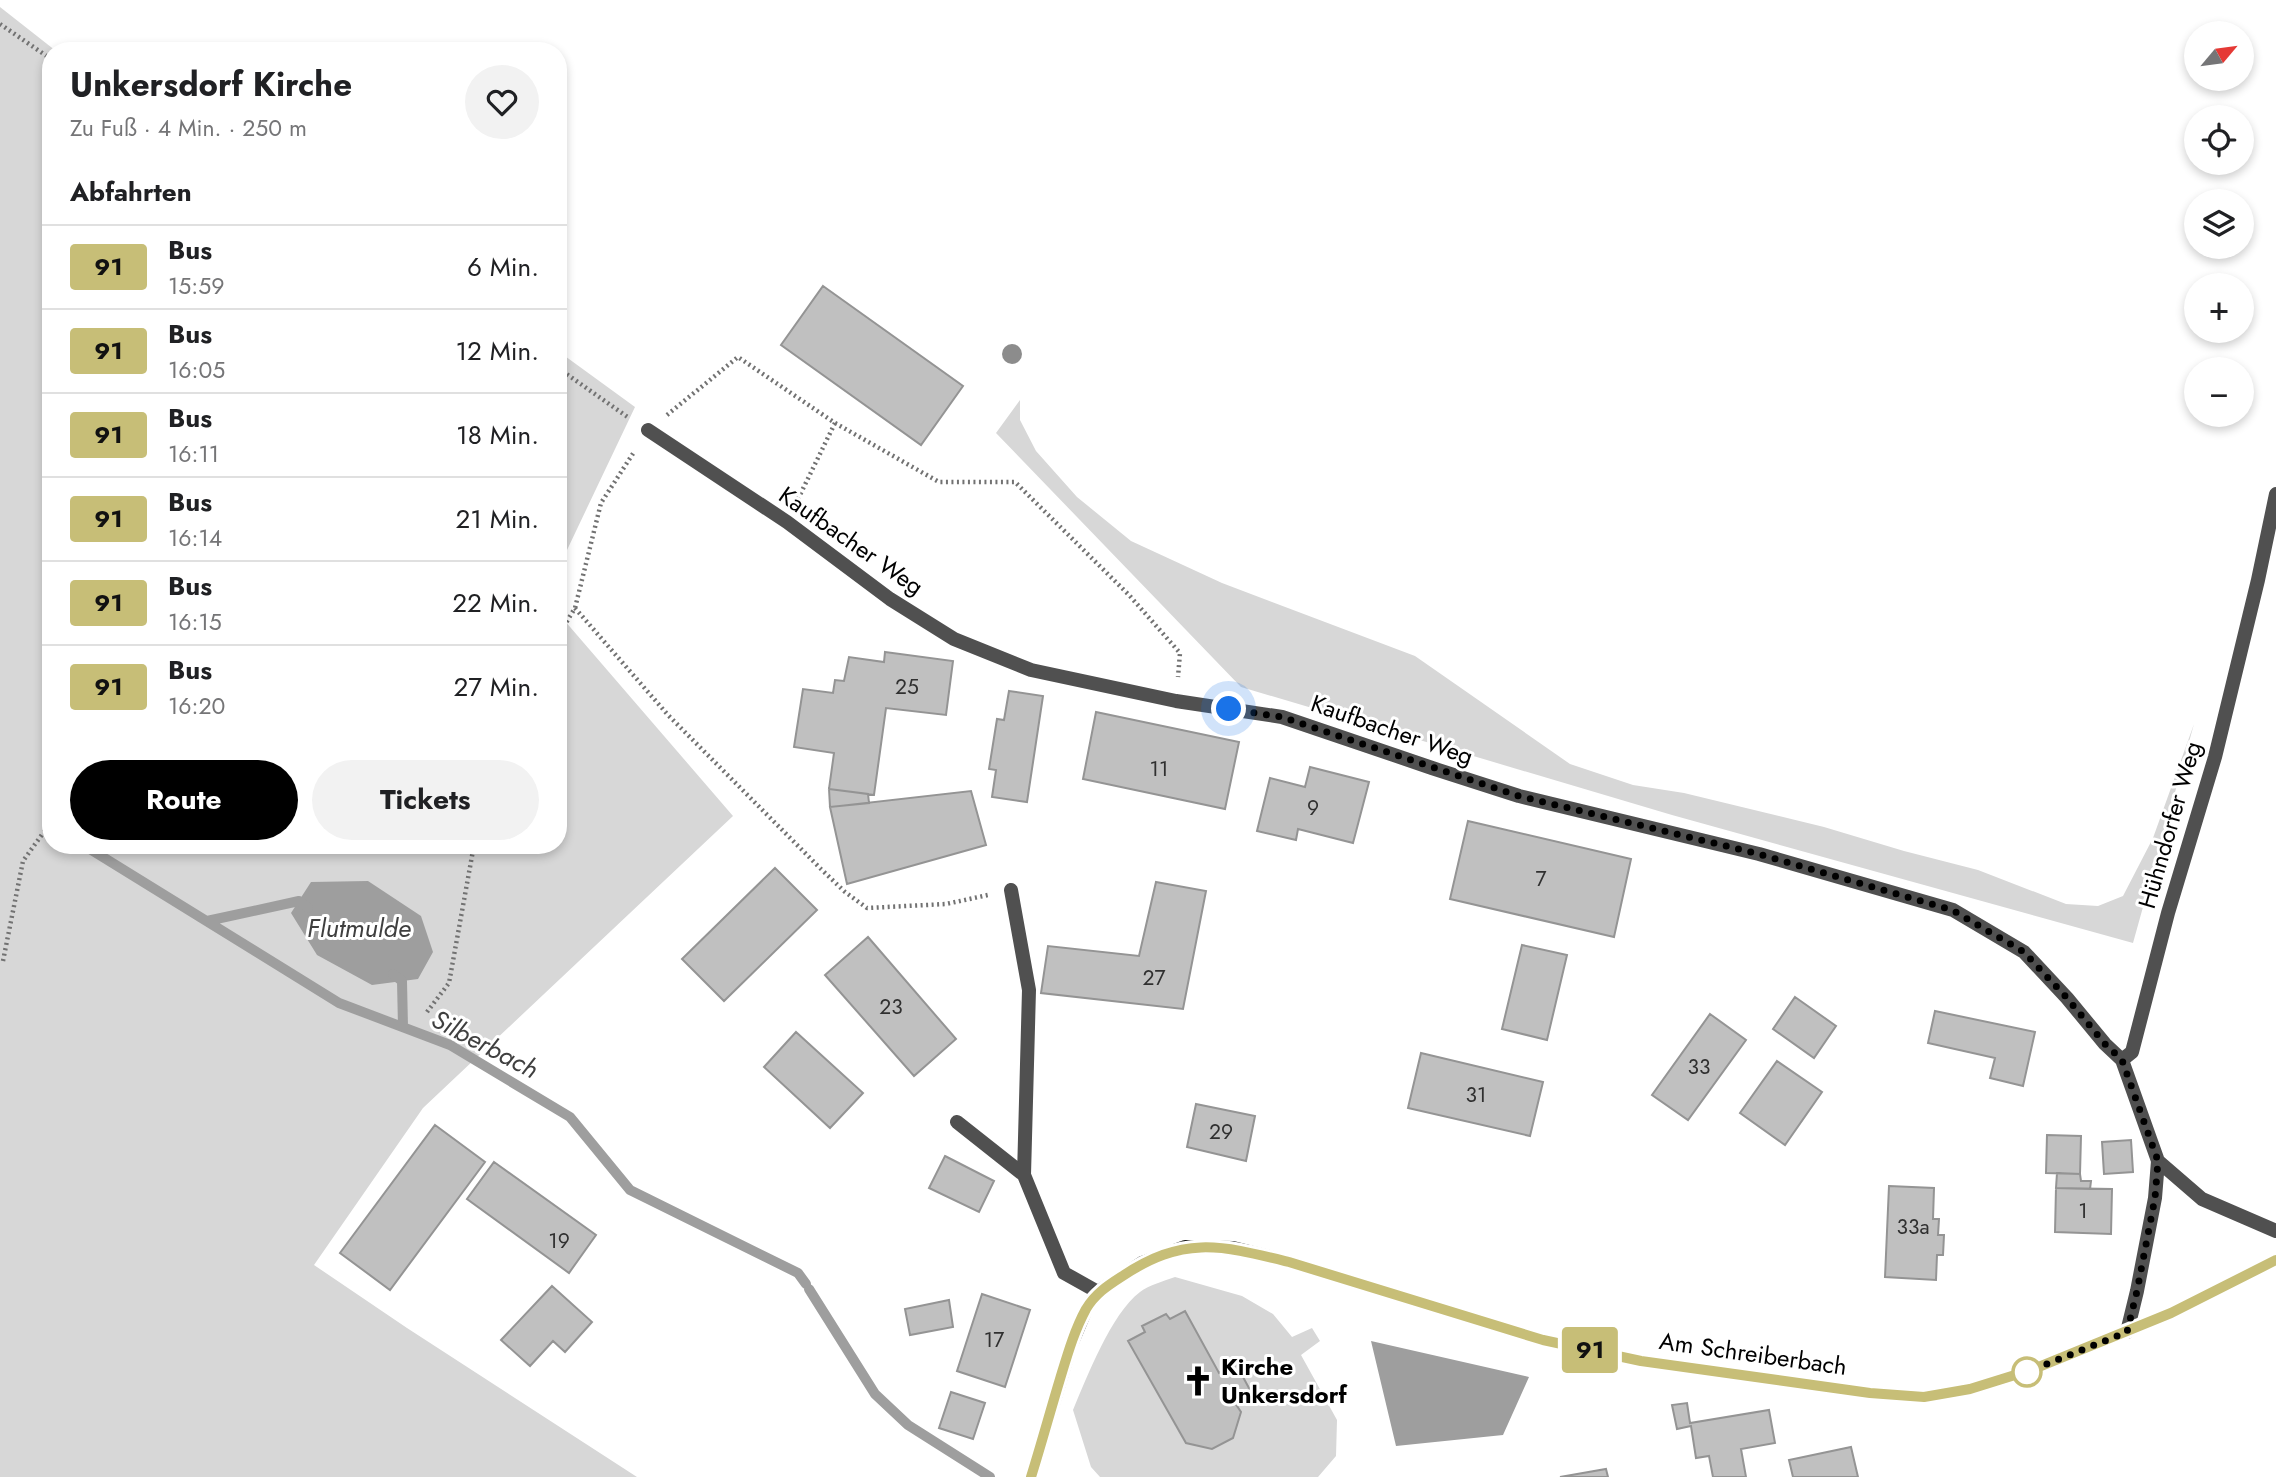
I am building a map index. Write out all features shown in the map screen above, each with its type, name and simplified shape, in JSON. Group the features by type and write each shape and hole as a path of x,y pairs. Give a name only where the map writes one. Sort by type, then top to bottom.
{"street":[{"name":"Kaufbacher Weg","path":"648,430 787,522 890,599 954,639 1031,670 1176,701 1282,717 1519,796 1759,854 1952,910 2024,952 2122,1060"},
{"name":"Hühndorfer Weg","path":"2122,1060 2132,1052 2168,913 2215,757 2276,494"},
{"path":"1011,890 1029,990 1024,1175 1063,1273 1097,1292"},
{"path":"2122,1060 2158,1161 2155,1198 2127,1332"},
{"path":"957,1122 1024,1175"},
{"path":"2158,1161 2202,1199 2276,1231"},
{"name":"Am Schreiberbach","path":"1031,1476 1070,1347 1097,1292 1142,1263 1185,1247 1233,1248 1289,1262 1543,1340 1641,1361 1870,1393 1924,1397 1970,1389 2031,1370 2171,1313 2276,1260"}],"path":[{"path":"0,24 42,53"},
{"path":"567,374 648,430"},
{"path":"835,423 939,482 1015,482 1129,595 1180,653 1176,701"},
{"path":"575,608 668,715 821,869 867,908 946,904 1011,890"},
{"path":"3,961 23,861 42,835"},
{"path":"427,1012 449,983 472,854"}],"shaded area":[{"path":"0,7 45,42 42,42 42,854 567,854 567,623 733,816 423,1108 314,1265 637,1477 0,1477"},
{"path":"567,358 635,407 567,550"},
{"path":"1020,400 1020,420 1036,451 1077,497 1131,541 1222,583 1415,656 1570,764 1633,785 1684,793 1824,827 1978,870 2066,904 2098,906 2123,896 2153,838 2194,724 2133,943 1672,815 1241,687 996,433"},
{"path":"1175,1277 1242,1296 1273,1314 1292,1337 1312,1328 1320,1341 1301,1355 1337,1420 1336,1456 1318,1477 1100,1477 1091,1467 1073,1410 1093,1364 1110,1330 1129,1302 1148,1287"}],"water":[{"name":"Flutmulde","path":"368,881 421,916 433,952 418,979 372,985 317,955 291,913 311,882"},
{"path":"1371,1341 1529,1377 1503,1435 1396,1446"}],"building":[{"path":"823,286 963,386 921,445 781,345"},
{"path":"885,652 953,661 946,715 886,708 874,795 829,789 834,753 794,747 803,689 833,693 835,680 844,681 849,657 884,662"},
{"path":"1009,691 1043,696 1027,802 992,797 996,770 989,769 997,719 1004,720"},
{"path":"1096,712 1239,742 1225,809 1083,779"},
{"path":"1310,767 1369,782 1353,843 1298,829 1296,840 1257,831 1270,778 1305,787"},
{"path":"829,789 868,794 869,803 830,807"},
{"path":"971,791 986,845 847,884 830,807"},
{"path":"1468,821 1631,859 1614,937 1450,899"},
{"path":"775,868 817,910 724,1001 682,959"},
{"path":"1156,882 1206,891 1183,1009 1041,993 1048,946 1139,956"},
{"path":"868,937 956,1039 914,1076 825,975"},
{"path":"1522,945 1567,955 1547,1040 1502,1029"},
{"path":"1795,997 1836,1026 1814,1058 1773,1029"},
{"path":"1935,1011 2035,1032 2023,1086 1990,1078 1995,1058 1928,1043"},
{"path":"1710,1014 1746,1040 1688,1120 1652,1095"},
{"path":"796,1032 863,1093 830,1128 764,1067"},
{"path":"1421,1053 1543,1082 1530,1136 1408,1108"},
{"path":"1777,1061 1822,1092 1785,1145 1740,1113"},
{"path":"1196,1104 1255,1116 1246,1161 1187,1147"},
{"path":"435,1125 485,1162 390,1290 340,1253"},
{"path":"2047,1135 2081,1136 2080,1174 2046,1173"},
{"path":"2131,1140 2133,1172 2104,1174 2102,1142"},
{"path":"945,1156 994,1181 979,1212 929,1188"},
{"path":"494,1162 596,1235 569,1273 467,1199"},
{"path":"2057,1173 2080,1174 2081,1181 2091,1181 2090,1189 2056,1188"},
{"path":"1889,1186 1934,1188 1933,1219 1939,1219 1938,1235 1944,1235 1943,1255 1937,1255 1936,1280 1885,1277"},
{"path":"2056,1188 2112,1189 2111,1234 2055,1232"},
{"path":"552,1286 592,1322 565,1352 553,1341 530,1366 501,1340"},
{"path":"982,1294 1030,1310 1005,1387 957,1371"},
{"path":"949,1300 953,1327 910,1335 905,1309"},
{"name":"Kirche Unkersdorf","path":"1185,1311 1219,1373 1236,1364 1250,1390 1233,1400 1241,1412 1233,1438 1212,1449 1186,1443 1128,1341 1145,1332 1142,1326 1166,1314 1170,1319"},
{"path":"951,1392 985,1403 973,1439 939,1428"},
{"path":"1687,1403 1690,1423 1769,1410 1775,1443 1741,1449 1746,1477 1713,1477 1709,1456 1696,1458 1691,1426 1677,1429 1672,1405"},
{"path":"1851,1447 1858,1477 1793,1477 1789,1460"},
{"path":"1606,1469 1608,1477 1560,1477"}],"waterway":[{"name":"Silberbach","path":"98,854 339,1003 450,1045 570,1117 630,1190 798,1273 806,1284"},
{"path":"207,921 299,901 308,908"},
{"path":"393,974 402,981 403,1027"},
{"name":"Silberbach","path":"809,1289 875,1394 908,1425 990,1477"}],"bus line":[{"name":"91","path":"1031,1477 1070,1347 1097,1292 1142,1263 1185,1247 1233,1248 1251,1252 1543,1340 1641,1361 1870,1393 1924,1397 1970,1389 2031,1370 2171,1313 2276,1260"}],"place":[{"name":"Kirche Unkersdorf","path":"1198,1381"}],"route":[{"path":"1229,709 1282,717 1519,796 1759,854 1952,910 2024,952 2122,1060 2158,1161 2155,1198 2127,1332 2027,1372"}]}
